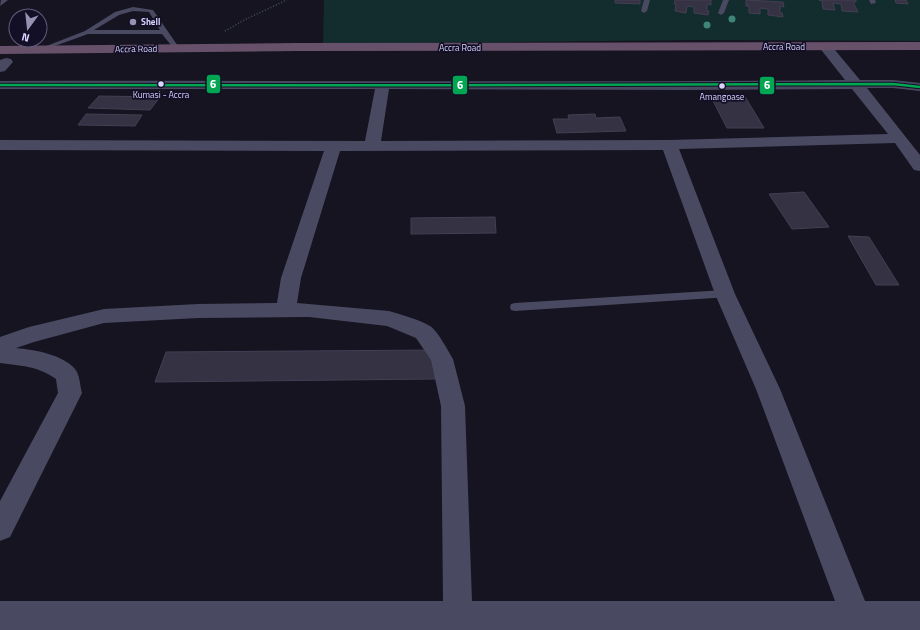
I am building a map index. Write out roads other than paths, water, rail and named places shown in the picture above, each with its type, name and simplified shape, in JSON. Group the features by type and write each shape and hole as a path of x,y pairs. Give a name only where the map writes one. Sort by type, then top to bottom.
{"highway":[{"name":"Accra Road","path":"2,61 39,50 195,48 920,46"},
{"name":"Accra Road","path":"390,60 920,58"},
{"name":"Accra Road","path":"2,61 99,62"}],"street":[{"path":"825,47 920,166"},
{"path":"0,85 893,84 920,87"},
{"path":"372,146 383,85"},
{"path":"0,145 669,145 898,138"},
{"path":"669,145 725,294 768,389 856,616"},
{"path":"286,310 291,278 334,146"},
{"path":"0,346 29,335 104,316 198,311 309,310 389,319 424,332 442,359 453,406 458,616"},
{"path":"0,355 27,358 51,364 67,375 70,393 0,528"},
{"path":"0,616 920,616"}],"lane":[{"path":"0,4 6,0"},
{"path":"644,11 647,0"},
{"path":"721,13 726,0"},
{"path":"39,50 87,32 121,11 136,8 150,11 178,49"},
{"path":"87,32 164,32"},
{"path":"515,307 725,294"}],"place":[{"name":"Shell","path":"133,22"},
{"name":"Kumasi - Accra","path":"161,84"},
{"name":"Amangoase","path":"722,86"}]}
